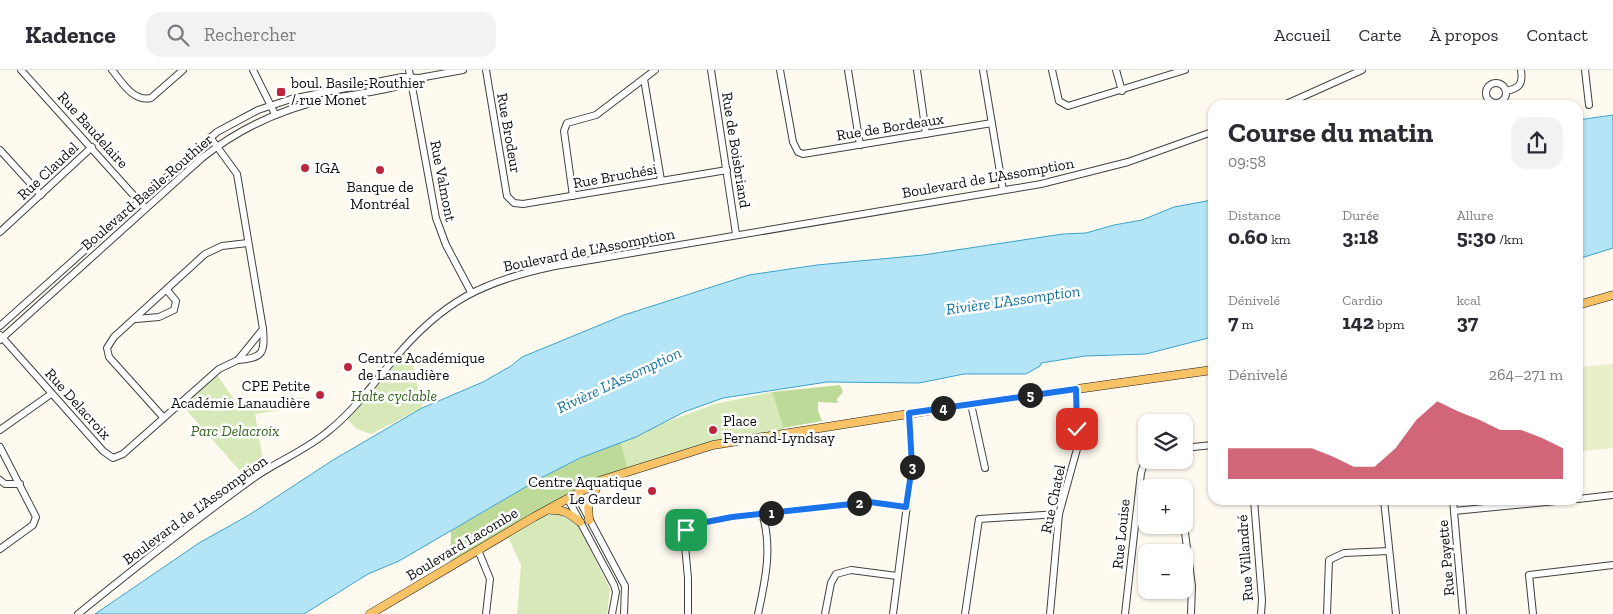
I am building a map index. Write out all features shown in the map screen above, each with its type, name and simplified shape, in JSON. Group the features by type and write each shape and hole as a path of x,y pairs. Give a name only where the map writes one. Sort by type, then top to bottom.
{"main road":[{"path":"1583,304 1613,295"},
{"name":"Boulevard Lacombe","path":"370,614 600,481 715,444 909,413 1208,371"},
{"path":"589,520 588,504 600,481"},
{"path":"544,512 560,509 570,513 580,522"}],"street":[{"name":"Rue Baudelaire","path":"21,70 146,208"},
{"path":"112,70 134,95 144,100 150,98 183,70"},
{"path":"253,70 275,114"},
{"name":"Rue Valmont","path":"409,70 414,79 435,212 446,245 471,292"},
{"name":"Boulevard Basile-Routhier","path":"0,326 210,137 246,116 271,106 329,90 414,79 463,70"},
{"name":"Rue Brodeur","path":"486,70 507,196 510,199"},
{"path":"573,196 564,130 567,123 596,115 655,70"},
{"name":"Rue de Boisbriand","path":"711,70 736,234"},
{"name":"Rue de Bordeaux","path":"780,70 794,148 803,154 992,123"},
{"path":"848,70 860,145"},
{"path":"917,70 926,134"},
{"path":"983,70 1003,190"},
{"path":"1052,70 1057,96 1064,106 1122,91 1184,70"},
{"path":"1116,70 1122,91"},
{"path":"1295,100 1362,70"},
{"path":"1506,91 1520,86 1522,81 1521,70"},
{"path":"1585,70 1589,105"},
{"name":"Boulevard Basile-Routhier","path":"1,338 217,146 242,130 275,114 321,101 403,86 414,79"},
{"path":"644,79 662,180"},
{"name":"Boulevard de L'Assomption","path":"78,614 208,512 258,476 295,455 327,432 354,407 423,327 471,292 535,270 736,234 1041,184 1128,162 1208,133"},
{"name":"Rue Delacroix","path":"1,338 103,451 113,458 123,454 219,369 238,360 253,359 260,354 265,345 263,329 237,174 210,137"},
{"name":"Rue Claudel","path":"0,232 92,147"},
{"path":"0,150 41,195"},
{"name":"Rue Bruchési","path":"510,199 514,203 522,204 726,170"},
{"path":"163,417 109,357 107,348 110,342 205,254 216,248 248,243"},
{"path":"136,319 159,317 174,310 176,300 167,290"},
{"name":"Rue Delacroix","path":"238,360 263,329"},
{"name":"Rue Chatel","path":"1050,614 1059,514 1077,449 1076,389"},
{"path":"0,430 52,394"},
{"path":"971,404 985,468"},
{"path":"893,614 896,576 912,466 909,413"},
{"path":"1193,447 1208,445"},
{"path":"0,448 35,512 36,520 33,525 0,549"},
{"name":"Rue Louise","path":"1125,614 1142,469"},
{"path":"0,480 6,484 20,484"},
{"path":"576,494 626,586 624,614"},
{"path":"1583,498 1613,495"},
{"path":"568,499 614,585 616,592 612,614"},
{"path":"688,614 688,578 684,545 686,530 691,525 762,514 870,502 906,507"},
{"name":"Rue Villandré","path":"1254,505 1262,600 1261,614"},
{"path":"1384,505 1396,614"},
{"name":"Rue Payette","path":"1453,505 1463,614"},
{"path":"1454,511 1515,505"},
{"path":"758,614 767,549 765,524 762,514"},
{"path":"965,614 979,519 1059,514"},
{"path":"1185,534 1192,586 1191,614"},
{"path":"478,550 490,579 486,614"},
{"path":"1327,614 1329,560 1344,552 1389,550"},
{"path":"1533,614 1529,575 1613,564"},
{"path":"825,614 831,582 836,574 851,570 896,576"}],"green space":[{"name":"Halte cyclable","path":"408,342 422,408 371,434 357,429 345,417"},
{"path":"1613,364 1613,448 1583,451 1583,367"},
{"name":"Parc Delacroix","path":"217,375 241,409 303,397 305,407 255,414 264,466 246,478 182,405"},
{"path":"840,385 843,392 837,399 838,403 818,402 818,411 822,421 783,428 772,392"},
{"name":"Place Fernand-Lyndsay","path":"772,392 784,432 715,444 628,471 620,439 715,404"},
{"path":"620,439 628,471 602,480 450,570 451,531 541,478"},
{"path":"560,514 578,525 610,589 607,614 517,614 521,565 506,533 540,516"}],"water":[{"path":"1613,115 1613,248 1583,257 1583,119"},
{"name":"Rivière L'Assomption","path":"1208,201 1208,338 1146,354 1085,356 1041,363 1040,366 1026,374 964,374 919,383 827,382 723,398 684,412 636,437 580,458 541,478 399,561 368,574 304,614 95,614 199,543 249,515 333,460 422,408 483,382 511,366 522,357 624,315 749,275 817,265 923,255 1063,234 1086,233 1142,220 1174,207"}],"place":[{"name":"boul. Basile-Routhier / rue Monet","path":"281,92"},
{"name":"IGA","path":"305,168"},
{"name":"Banque de Montréal","path":"380,170"},
{"name":"Centre Académique de Lanaudière","path":"348,367"},
{"name":"CPE Petite Académie Lanaudière","path":"320,395"},
{"name":"Place Fernand-Lyndsay","path":"713,430"},
{"name":"Centre Aquatique Le Gardeur","path":"652,491"}],"route":[{"path":"686,530 691,525 712,520 870,502 906,507 912,466 909,413 1076,389 1077,429"}]}
